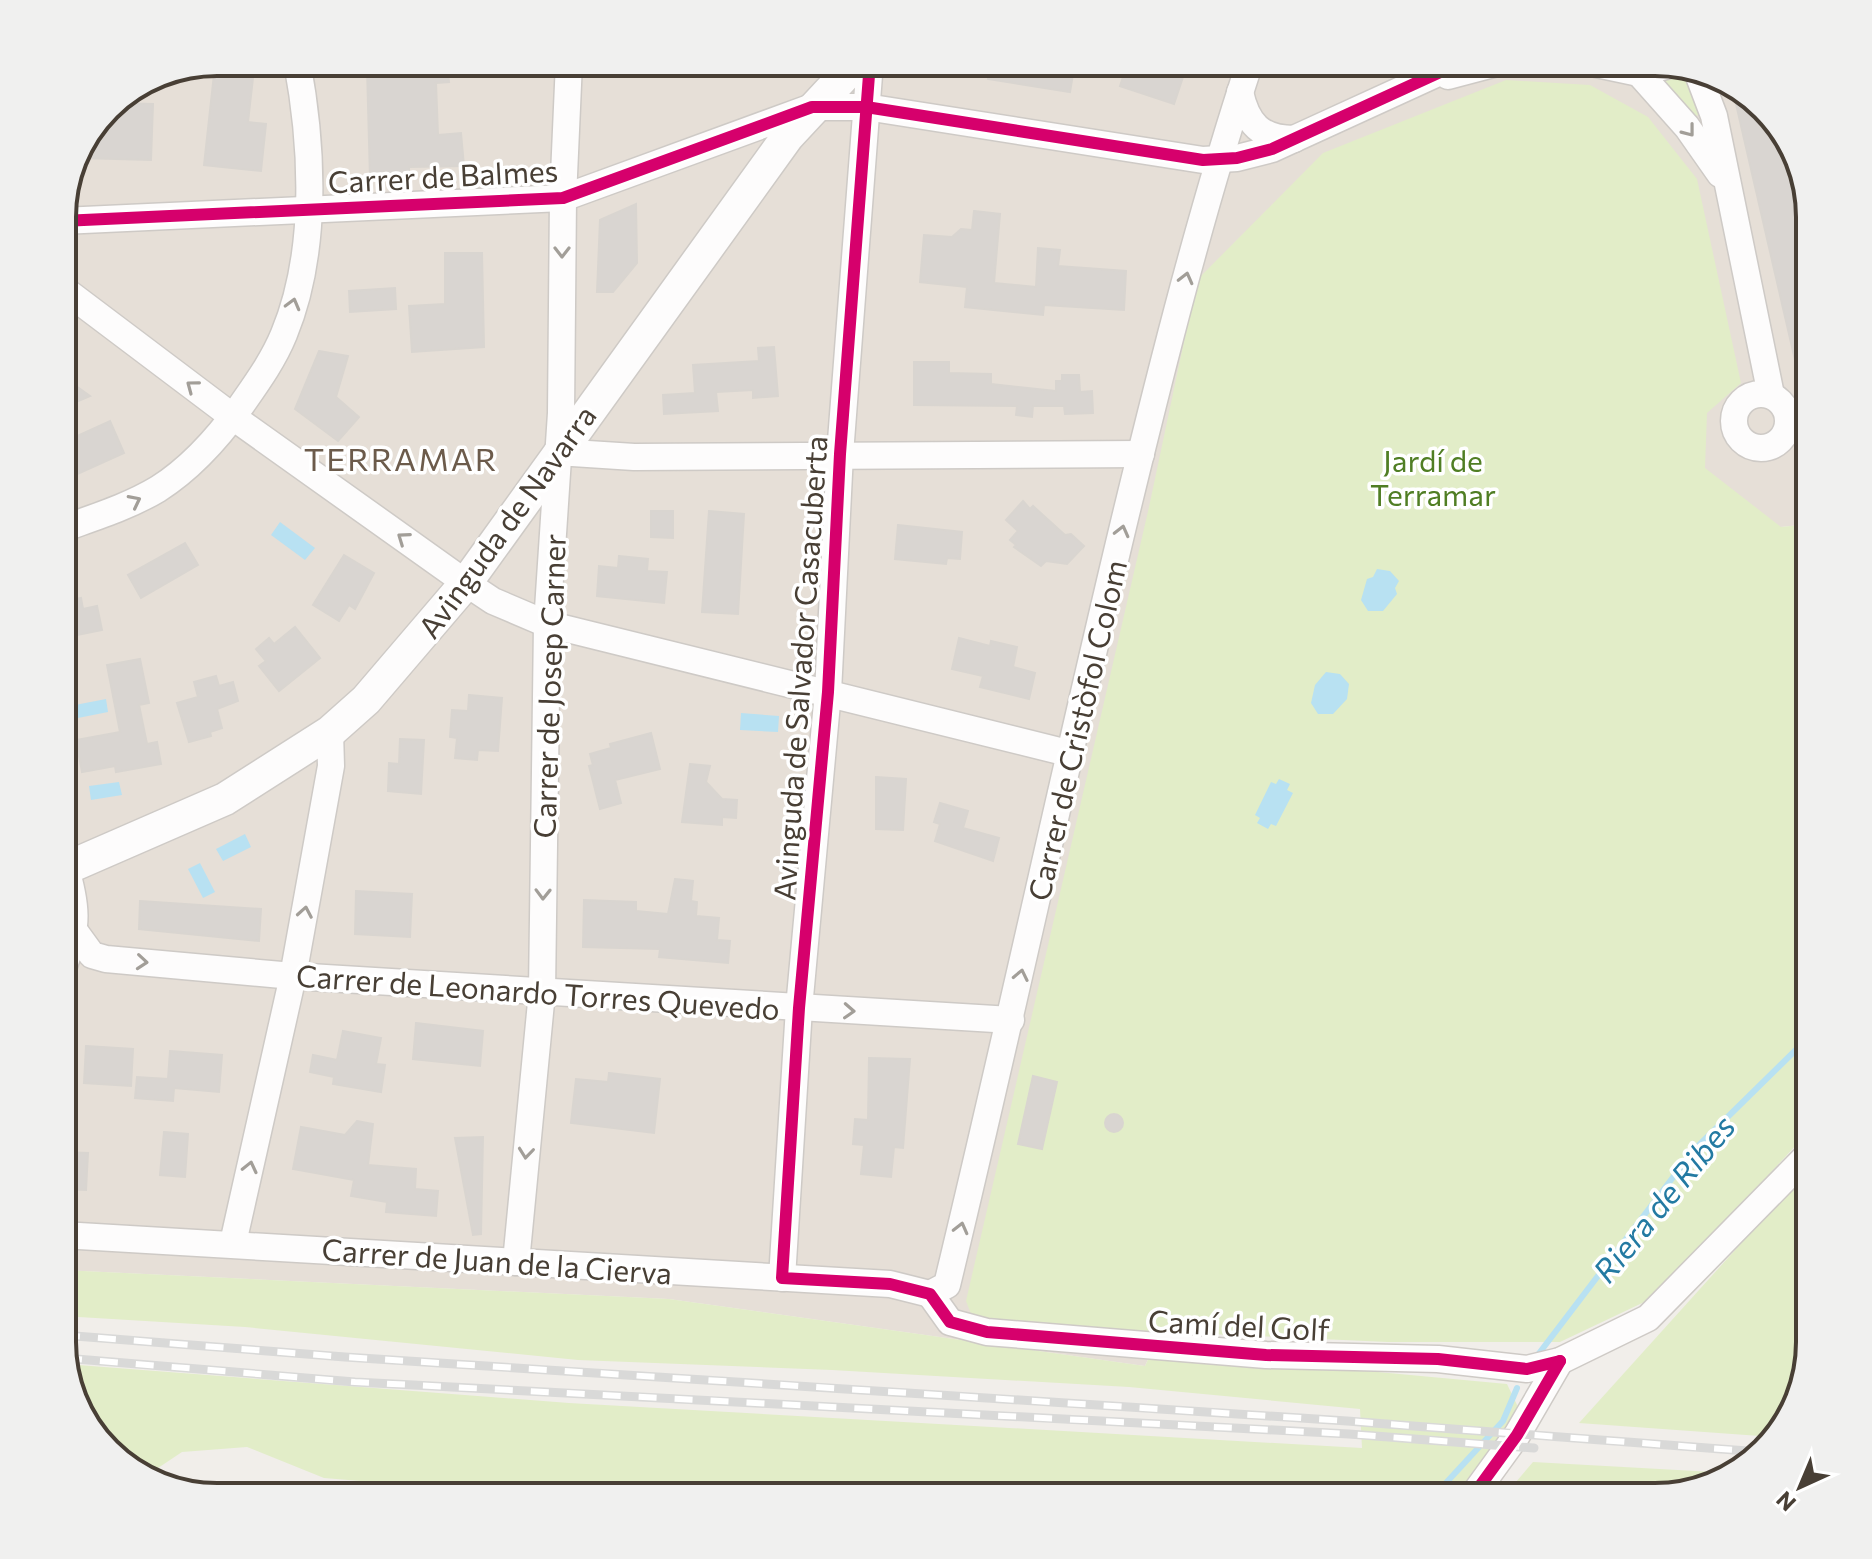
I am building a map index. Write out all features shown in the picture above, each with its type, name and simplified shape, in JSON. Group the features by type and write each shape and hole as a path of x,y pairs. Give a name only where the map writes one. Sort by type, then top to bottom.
{"street":[{"path":"76,524 129,505 160,488 207,449 265,372 284,334 296,297 310,183 299,76"},
{"name":"Carrer de Josep Carner","path":"516,1262 542,992 547,624 561,413 563,198 568,76"},
{"name":"Avinguda de Navarra","path":"76,858 225,799 330,732 396,668 466,583 557,452 812,107 843,76"},
{"name":"Avinguda de Salvador Casacuberta","path":"782,1278 799,1008 828,692 840,454 869,76"},
{"name":"Carrer de Cristòfol Colom","path":"930,1294 947,1285 1011,1020 1068,753 1141,454 1218,159 1245,76"},
{"path":"812,107 866,107 1218,159 1253,156 1433,76"},
{"path":"1410,87 1450,76"},
{"path":"1635,76 1709,157 1730,196"},
{"path":"1702,85 1714,116 1771,395"},
{"path":"1240,92 1248,120 1262,134 1294,139"},
{"name":"Carrer de Balmes","path":"76,220 563,198 812,107"},
{"path":"76,299 233,417 493,601 547,624 1068,753"},
{"path":"557,452 634,457 1141,454"},
{"path":"233,1243 293,976 331,766 330,732"},
{"path":"76,916 76,933"},
{"name":"Carrer de Leonardo Torres Quevedo","path":"76,933 92,955 106,959 293,976 1011,1020"},
{"name":"Camí del Golf","path":"930,1294 950,1322 987,1332 1266,1355 1438,1359 1527,1369 1560,1361 1648,1318 1796,1167"},
{"name":"Carrer de Juan de la Cierva","path":"76,1236 890,1284 930,1294"},
{"path":"1482,1483 1517,1435 1560,1361"}],"shaded area":[{"path":"217,76 1665,76 1709,87 1748,111 1777,146 1789,171 1795,198 1796,525 1781,527 1329,945 1145,1366 669,1299 76,1271 76,207 87,163 111,124 146,95 171,83"}],"green space":[{"path":"1665,76 1696,83 1704,112 1690,119 1652,78"},
{"name":"Jardí de Terramar","path":"1506,80 1590,85 1648,117 1697,179 1741,383 1707,413 1705,468 1781,527 1796,525 1796,1145 1657,1296 1560,1342 1388,1342 985,1324 973,1319 966,1301 1149,507 1197,280 1323,153"},
{"path":"1796,1183 1795,1361 1789,1388 1777,1413 1761,1435 1579,1423"},
{"path":"76,1271 669,1299 1145,1366 1152,1351 1507,1384 1518,1407 1509,1438 1472,1483 385,1483 324,1478 247,1447 182,1452 156,1469 124,1448 105,1428 87,1396 78,1365 569,1403 1362,1448 1360,1409 1129,1387 832,1370 578,1360 245,1327 76,1317"},
{"path":"1533,1462 1710,1472 1674,1482 1515,1483"}],"water":[{"path":"280,522 315,548 305,560 271,535"},
{"path":"1377,569 1390,571 1399,581 1395,588 1397,594 1383,611 1368,611 1361,600 1367,579 1373,577"},
{"path":"1326,672 1340,674 1349,684 1347,699 1333,714 1318,714 1311,703 1315,685"},
{"path":"106,699 108,712 78,718 76,705"},
{"path":"741,713 779,716 778,732 740,730"},
{"path":"1279,779 1290,784 1287,790 1293,793 1276,826 1271,824 1268,829 1257,823 1260,818 1255,815 1271,782 1276,784"},
{"path":"119,782 122,795 91,800 89,786"},
{"path":"245,834 251,847 223,861 216,849"},
{"path":"200,863 215,892 203,898 188,869"}],"building":[{"path":"214,76 253,78 248,122 266,124 261,171 204,165"},
{"path":"367,76 448,76 449,82 436,83 438,135 461,133 464,166 409,167 409,175 370,178"},
{"path":"989,76 1073,76 1070,92 988,79"},
{"path":"1123,76 1183,76 1174,104 1120,86"},
{"path":"1735,101 1767,131 1789,171 1796,217 1796,365"},
{"path":"134,104 153,104 151,160 89,158 105,131 124,111"},
{"path":"636,204 637,263 613,292 597,292 600,220"},
{"path":"974,211 1000,214 994,283 1036,287 1038,248 1060,250 1058,266 1126,271 1124,310 1044,305 1043,315 965,307 967,287 920,282 924,235 952,237 961,229 972,230"},
{"path":"445,253 482,253 484,347 412,352 409,306 445,304"},
{"path":"395,288 396,309 350,312 349,291"},
{"path":"774,347 778,396 753,398 753,390 716,392 718,411 664,414 663,395 695,393 693,365 759,361 758,348"},
{"path":"319,351 348,356 336,397 359,417 338,441 295,409"},
{"path":"914,362 949,362 949,373 991,374 991,384 1056,391 1056,381 1062,381 1062,375 1079,375 1080,392 1092,391 1093,413 1065,414 1064,406 1033,406 1032,417 1016,415 1017,406 914,405"},
{"path":"76,386 90,396 76,402"},
{"path":"110,421 124,453 76,475 76,437"},
{"path":"1023,501 1030,509 1033,506 1065,535 1071,534 1084,546 1067,564 1046,561 1041,566 1014,547 1016,545 1010,540 1018,531 1006,520"},
{"path":"651,511 673,511 673,538 651,537"},
{"path":"709,511 744,514 738,614 702,612"},
{"path":"898,525 962,532 960,559 947,558 946,564 895,559"},
{"path":"185,543 198,565 141,598 128,575"},
{"path":"344,555 374,573 355,609 349,605 339,621 313,605"},
{"path":"619,556 648,559 647,571 667,572 664,603 597,596 599,566 618,568"},
{"path":"81,598 83,609 97,606 102,630 76,635 76,599"},
{"path":"295,627 320,658 279,691 259,666 266,661 256,649 269,638 274,644"},
{"path":"959,638 990,646 991,641 1017,647 1013,667 1035,673 1029,699 980,687 983,676 952,669"},
{"path":"140,659 149,703 139,705 147,744 157,742 161,764 116,772 115,766 82,772 76,740 120,732 107,665"},
{"path":"216,676 219,686 233,682 238,701 217,709 222,728 210,732 211,736 189,742 177,703 198,697 194,682"},
{"path":"469,695 502,698 498,751 478,750 477,760 455,758 457,738 450,737 452,710 468,711"},
{"path":"651,733 660,769 615,780 621,803 600,809 589,766 593,765 590,754 611,748 610,744"},
{"path":"400,739 424,740 421,794 388,791 389,763 399,764"},
{"path":"690,764 710,766 706,782 722,799 737,800 736,818 722,817 722,825 682,822"},
{"path":"876,777 906,779 903,830 876,829"},
{"path":"940,803 968,811 963,828 999,838 993,861 935,841 940,824 934,822"},
{"path":"675,879 693,881 691,901 697,902 696,916 719,918 717,940 730,941 728,963 659,957 660,949 583,947 584,900 636,902 636,911 668,914"},
{"path":"356,891 412,894 410,937 355,934"},
{"path":"140,901 261,909 259,941 139,929"},
{"path":"416,1023 483,1031 480,1066 413,1059"},
{"path":"343,1031 381,1038 376,1064 385,1065 381,1092 333,1084 334,1077 310,1072 313,1055 337,1060"},
{"path":"86,1046 133,1049 131,1086 84,1083"},
{"path":"170,1051 222,1055 219,1092 174,1088 173,1101 135,1098 137,1077 168,1079"},
{"path":"869,1058 910,1059 903,1148 894,1147 891,1177 861,1174 864,1145 853,1144 855,1119 868,1120"},
{"path":"609,1073 660,1079 654,1133 571,1123 576,1079 608,1082"},
{"path":"1033,1076 1057,1082 1042,1149 1018,1144"},
{"path":"1110,1114 1118,1114 1123,1123 1121,1130 1110,1132 1105,1127 1105,1119"},
{"path":"357,1121 373,1124 368,1165 416,1169 415,1189 438,1191 436,1216 386,1212 387,1202 351,1196 354,1180 293,1169 301,1127 345,1135"},
{"path":"164,1132 188,1134 185,1177 160,1175"},
{"path":"483,1137 481,1234 473,1235 455,1138"},
{"path":"76,1153 88,1153 86,1190 76,1190"}],"waterway":[{"name":"Riera de Ribes","path":"1537,1356 1693,1151 1796,1050"},
{"name":"Riera de Ribes","path":"1446,1483 1503,1421 1517,1388"}],"railway":[{"path":"76,1336 345,1357 1347,1421 1745,1451"},
{"path":"77,1359 355,1382 1349,1434 1534,1448"}],"cycle path":[{"path":"869,76 840,454 828,692 799,1008 782,1278 890,1284 930,1294 950,1322 987,1332 1266,1355 1438,1359 1527,1369 1560,1361"},
{"path":"76,220 563,198 812,107 866,107 1203,160 1237,158 1272,149 1431,76"},
{"path":"1482,1483 1517,1435 1560,1361"}],"district":[{"name":"TERRAMAR","path":"401,458"}]}
